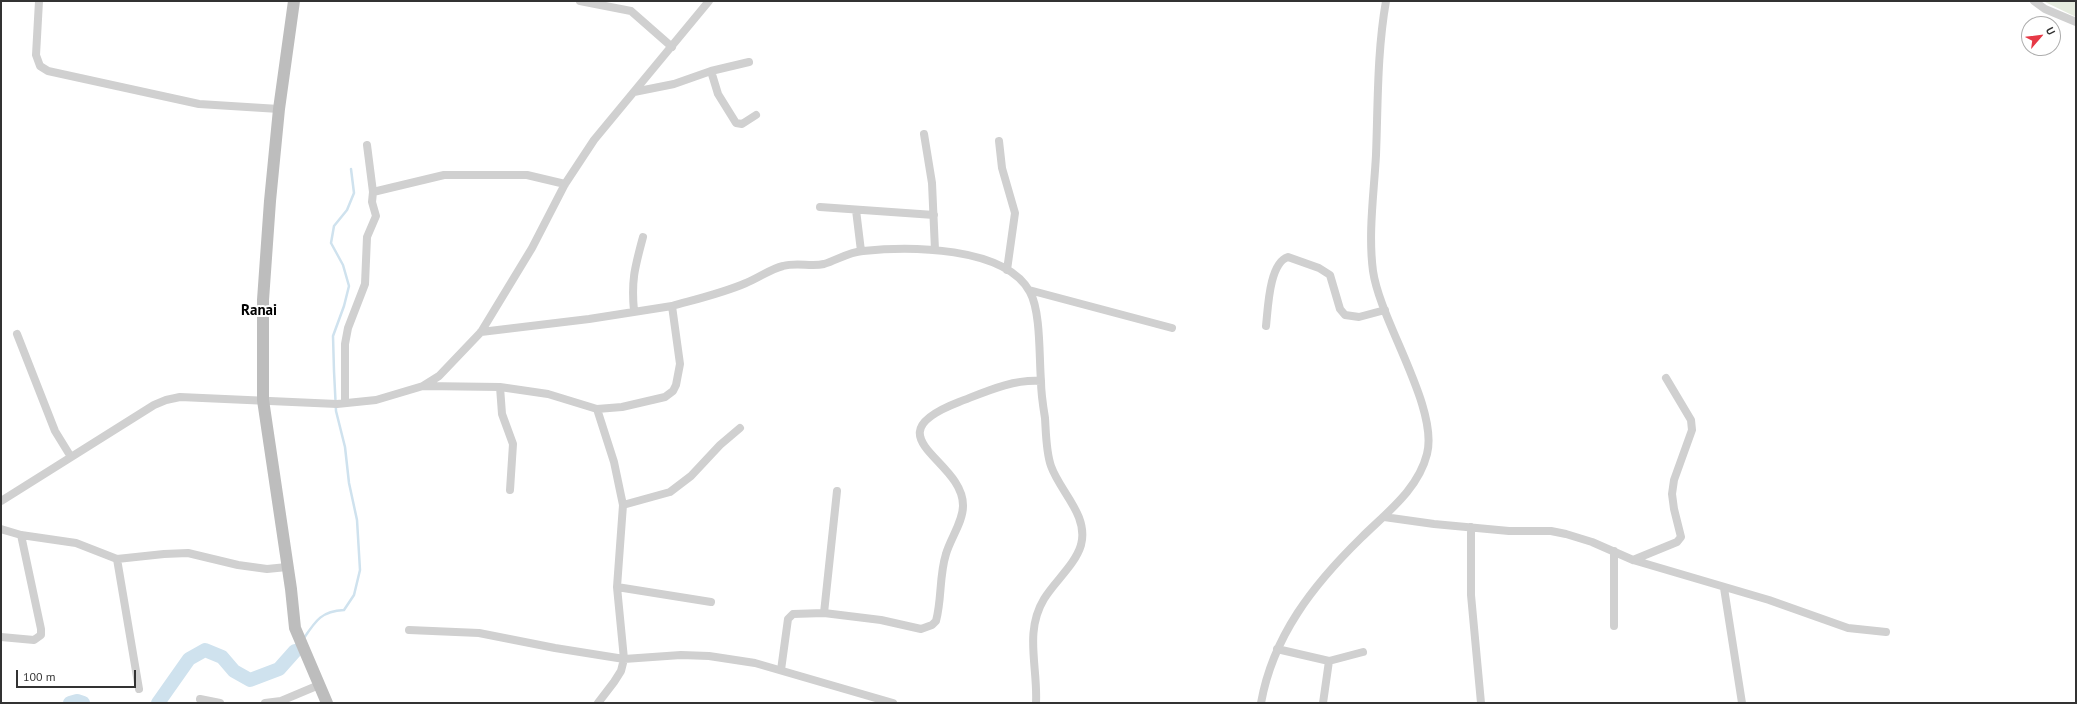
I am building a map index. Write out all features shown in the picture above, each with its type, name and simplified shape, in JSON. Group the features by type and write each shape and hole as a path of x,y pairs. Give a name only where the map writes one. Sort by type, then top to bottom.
{"street":[{"path":"39,1 36,55 40,66 48,71 199,104 279,109"},
{"path":"294,1 279,109 263,300 263,400 291,589 295,628 327,703"},
{"path":"580,1 631,12 672,47"},
{"path":"1,501 154,405 166,400 180,397 341,404 376,400 423,386 439,376 452,365 481,332 532,248 565,184 594,140 709,1"},
{"path":"1261,703 1264,687 1277,649 1316,585 1409,490 1420,472 1427,454 1429,435 1422,406 1385,310 1373,272 1372,222 1381,35 1386,1"},
{"path":"2034,1 2045,9 2076,22"},
{"path":"634,92 674,84 711,71 749,62"},
{"path":"711,71 718,94 736,123 742,124 756,115"},
{"path":"924,134 932,183 935,250"},
{"path":"999,142 1002,168 1015,213 1007,270"},
{"path":"341,404 345,344 348,328 365,284 367,237 376,216 372,202 373,192 368,145"},
{"path":"373,192 451,175 527,175 565,184"},
{"path":"820,207 934,215"},
{"path":"856,210 861,251"},
{"path":"634,311 632,286 633,272 643,237"},
{"path":"481,332 582,320 672,306 726,291 783,266 824,264 861,251 935,250 977,256 1007,270 1028,290 1034,302 1041,350 1041,381 1051,466 1080,520 1082,530 1081,545 1074,559 1044,600 1033,629 1032,656 1036,703"},
{"path":"1266,326 1273,278 1280,262 1288,257 1319,268 1330,275 1340,310 1346,315 1359,317 1385,310"},
{"path":"1028,290 1172,328"},
{"path":"423,386 500,387 548,394 597,409 622,407 665,398 676,385 680,364 672,306"},
{"path":"18,334 55,431 72,457"},
{"path":"1633,560 1677,542 1681,537 1672,494 1674,480 1692,430 1691,420 1666,378"},
{"path":"781,670 788,619 793,614 824,613 881,620 921,629 932,625 936,620 938,613 940,580 945,555 964,506 960,488 955,480 922,444 921,431 925,420 944,407 1003,385 1031,380 1041,381"},
{"path":"500,387 502,414 513,444 510,490"},
{"path":"597,409 614,462 623,505 617,587 624,659 621,671 598,703"},
{"path":"623,505 670,492 691,476 720,445 740,428"},
{"path":"824,613 837,491"},
{"path":"1384,517 1509,532 1552,531 1592,542 1633,560 1769,600 1848,628 1886,632"},
{"path":"1471,527 1471,595 1481,703"},
{"path":"1,529 21,535 76,543 117,559 188,553 238,565 267,569 287,567"},
{"path":"1,637 34,640 41,635 21,535"},
{"path":"1614,551 1614,626"},
{"path":"117,559 139,689"},
{"path":"617,587 711,602"},
{"path":"1724,588 1742,703"},
{"path":"409,630 479,633 555,648 624,659 681,655 709,656 755,663 893,703"},
{"path":"1277,649 1329,661 1363,652"},
{"path":"1323,703 1329,661"},
{"path":"265,703 281,702 319,685"},
{"path":"200,699 220,703"}],"shaded area":[{"path":"2043,1 2076,1 2076,17"}],"waterway":[{"path":"304,638 312,626 320,618 330,612 344,610 354,595 360,570 357,520 349,483 345,447 336,411 333,336 344,306 349,286 343,265 331,243 334,226 347,210 354,193 351,169"},
{"path":"295,651 299,645"},
{"path":"158,703 189,659 205,650 222,657 234,671 250,680 279,669 295,651"},
{"path":"70,703 77,701 83,703"}],"district":[{"name":"Ranai","path":"259,311"}]}
